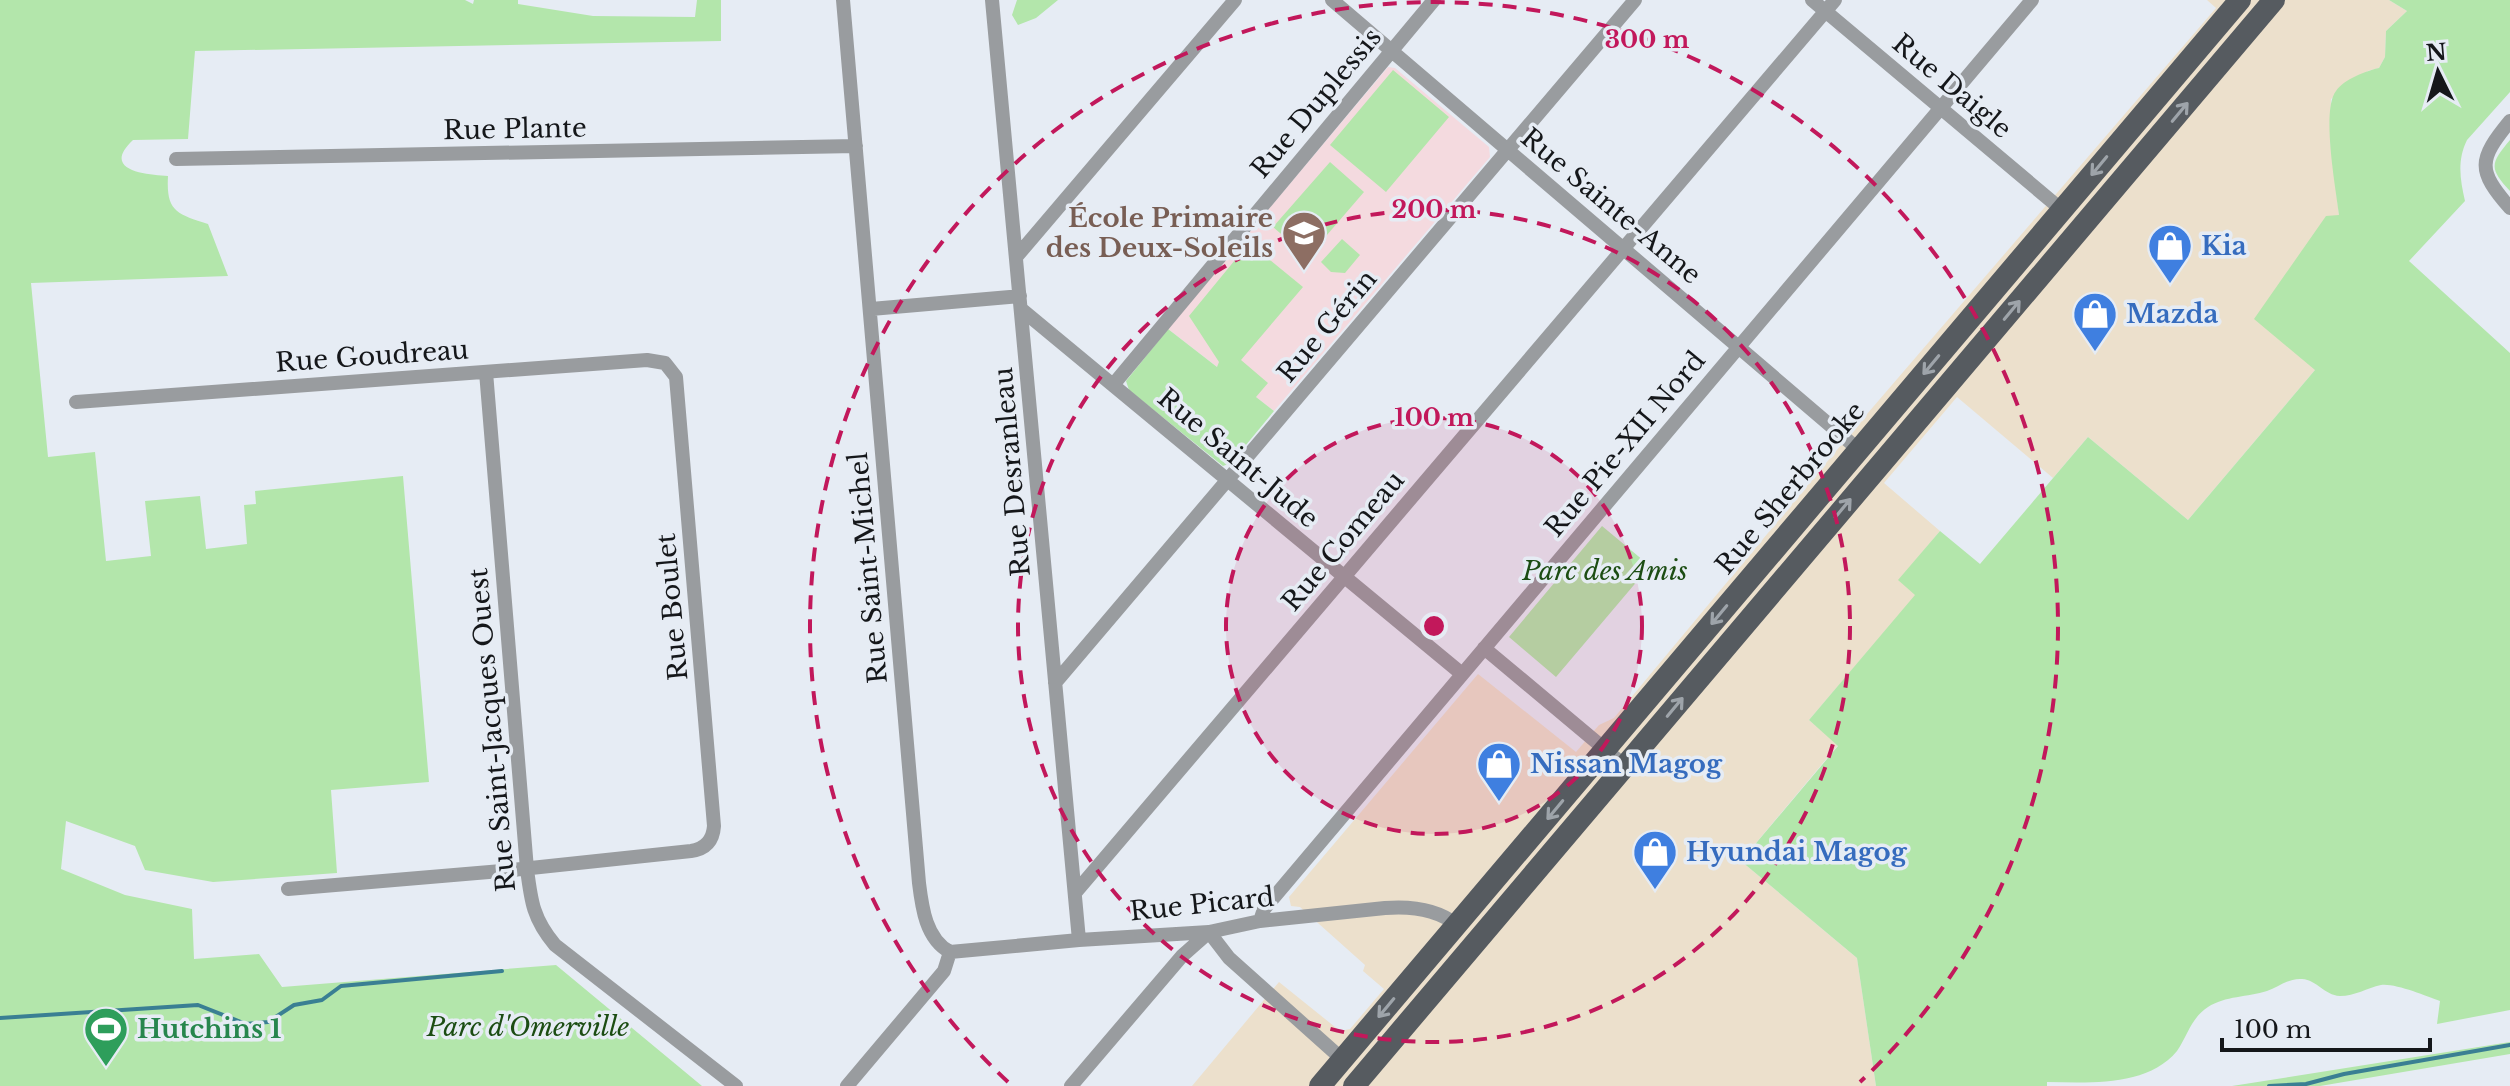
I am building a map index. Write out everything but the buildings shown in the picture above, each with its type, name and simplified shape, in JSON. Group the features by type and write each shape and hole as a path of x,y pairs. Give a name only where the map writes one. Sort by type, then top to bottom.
{"main road":[{"name":"Rue Sherbrooke","path":"1320,1086 2240,0"},
{"name":"Rue Sherbrooke","path":"1354,1086 2274,0"}],"street":[{"name":"Rue Saint-Michel","path":"843,0 920,896 934,937 950,952"},
{"name":"Rue Desranleau","path":"992,0 1079,940"},
{"path":"1017,256 1235,0"},
{"name":"Rue Sainte-Anne","path":"1332,0 1859,450"},
{"name":"Rue Duplessis","path":"1113,385 1434,0"},
{"name":"Rue Gérin","path":"1055,683 1635,0"},
{"name":"Rue Daigle","path":"1812,0 1830,6 1941,108 2062,210"},
{"name":"Rue Pie-XII Nord","path":"1260,921 1264,909 2032,0"},
{"name":"Rue Comeau","path":"1075,893 1830,6"},
{"path":"2510,121 2491,145 2484,164 2492,186 2510,208"},
{"name":"Rue Plante","path":"176,159 856,146"},
{"path":"871,309 1021,303"},
{"name":"Rue Saint-Jude","path":"1021,303 1227,481 1462,674"},
{"name":"Rue Goudreau","path":"76,402 647,360 659,361 670,367"},
{"name":"Rue Boulet","path":"527,869 697,850 708,844 713,836 677,383 670,367"},
{"name":"Rue Saint-Jacques Ouest","path":"486,372 527,869 530,900 539,926 555,945 736,1086"},
{"path":"1484,648 1625,766"},
{"path":"288,889 527,869"},
{"name":"Rue Picard","path":"950,952 1209,932 1260,921 1399,907 1439,914 1457,925"},
{"path":"1071,1086 1182,956 1209,932 1229,958 1342,1059"},
{"path":"847,1086 944,971 950,952"}],"shaded area":[{"path":"2207,0 2389,0 2407,11 2386,31 2385,57 2379,68 2368,71 2331,99 2330,139 2339,215 2315,370 2188,520 2088,437 2053,478 1957,397 1884,483 1940,531 1899,580 1916,595 1809,720 1838,745 1741,861 1857,958 1876,1086 1192,1086 1279,982 1340,1031 1350,1029 1384,989 1363,971 1365,965 1300,907 1291,906 1289,897 1478,674 1576,752 1599,725 1614,718 1861,421 2216,8"},
{"name":"École Primaire des Deux-Soleils","path":"1388,67 1395,68 1489,147 1490,157 1274,411 1168,329"}],"green space":[{"name":"Parc d'Omerville","path":"0,0 465,0 473,4 474,0 518,0 518,4 593,16 695,17 697,0 721,0 721,41 195,51 188,139 133,140 124,150 122,159 130,169 168,176 171,204 181,214 208,224 228,276 31,283 48,457 95,452 106,561 151,556 145,501 200,496 206,549 247,544 244,505 256,504 255,491 403,476 429,782 331,790 337,873 213,882 145,870 135,846 66,821 61,869 125,895 192,909 194,959 259,954 282,987 556,965 702,1086 0,1086"},
{"path":"1017,0 1058,0 1036,18 1018,25 1012,15"},
{"path":"2389,0 2510,0 2510,92 2467,140 2460,170 2465,201 2409,261 2510,353 2510,1010 2437,1024 2440,1001 2410,990 2381,985 2340,996 2307,980 2297,979 2267,991 2208,1007 2194,1022 2177,1051 2151,1071 2135,1076 2101,1082 2047,1082 2047,1086 1876,1086 1857,958 1741,861 1838,746 1809,720 1915,595 1898,580 1940,531 1980,564 2088,437 2188,520 2315,370 2254,319 2326,216 2339,215 2331,150 2332,101 2344,83 2379,68 2385,57 2386,31 2407,11"},
{"path":"1393,70 1449,117 1386,192 1330,145"},
{"path":"2510,140 2510,191 2498,177 2495,166"},
{"path":"1330,162 1364,192 1308,257 1273,227"},
{"path":"1342,239 1360,255 1345,273 1331,272 1321,262"},
{"path":"1249,243 1303,287 1241,360 1268,383 1256,397 1274,411 1231,463 1223,466 1129,390 1126,381 1168,329 1217,367 1219,362 1189,316"},
{"name":"Parc des Amis","path":"1602,526 1650,566 1556,677 1509,637"},
{"path":"2510,1042 2510,1054 2320,1086 2232,1086"}],"waterway":[{"path":"0,1018 198,1005 246,1024 268,1022 294,1005 322,1000 341,986 502,971"},
{"path":"2269,1086 2306,1084 2344,1074 2510,1045"}],"place":[{"name":"École Primaire des Deux-Soleils","path":"1304,272"},
{"name":"Kia","path":"2170,285"},
{"name":"Mazda","path":"2095,353"},
{"name":"Nissan Magog","path":"1499,803"},
{"name":"Hyundai Magog","path":"1655,891"},
{"name":"Hutchins 1","path":"106,1068"}]}
